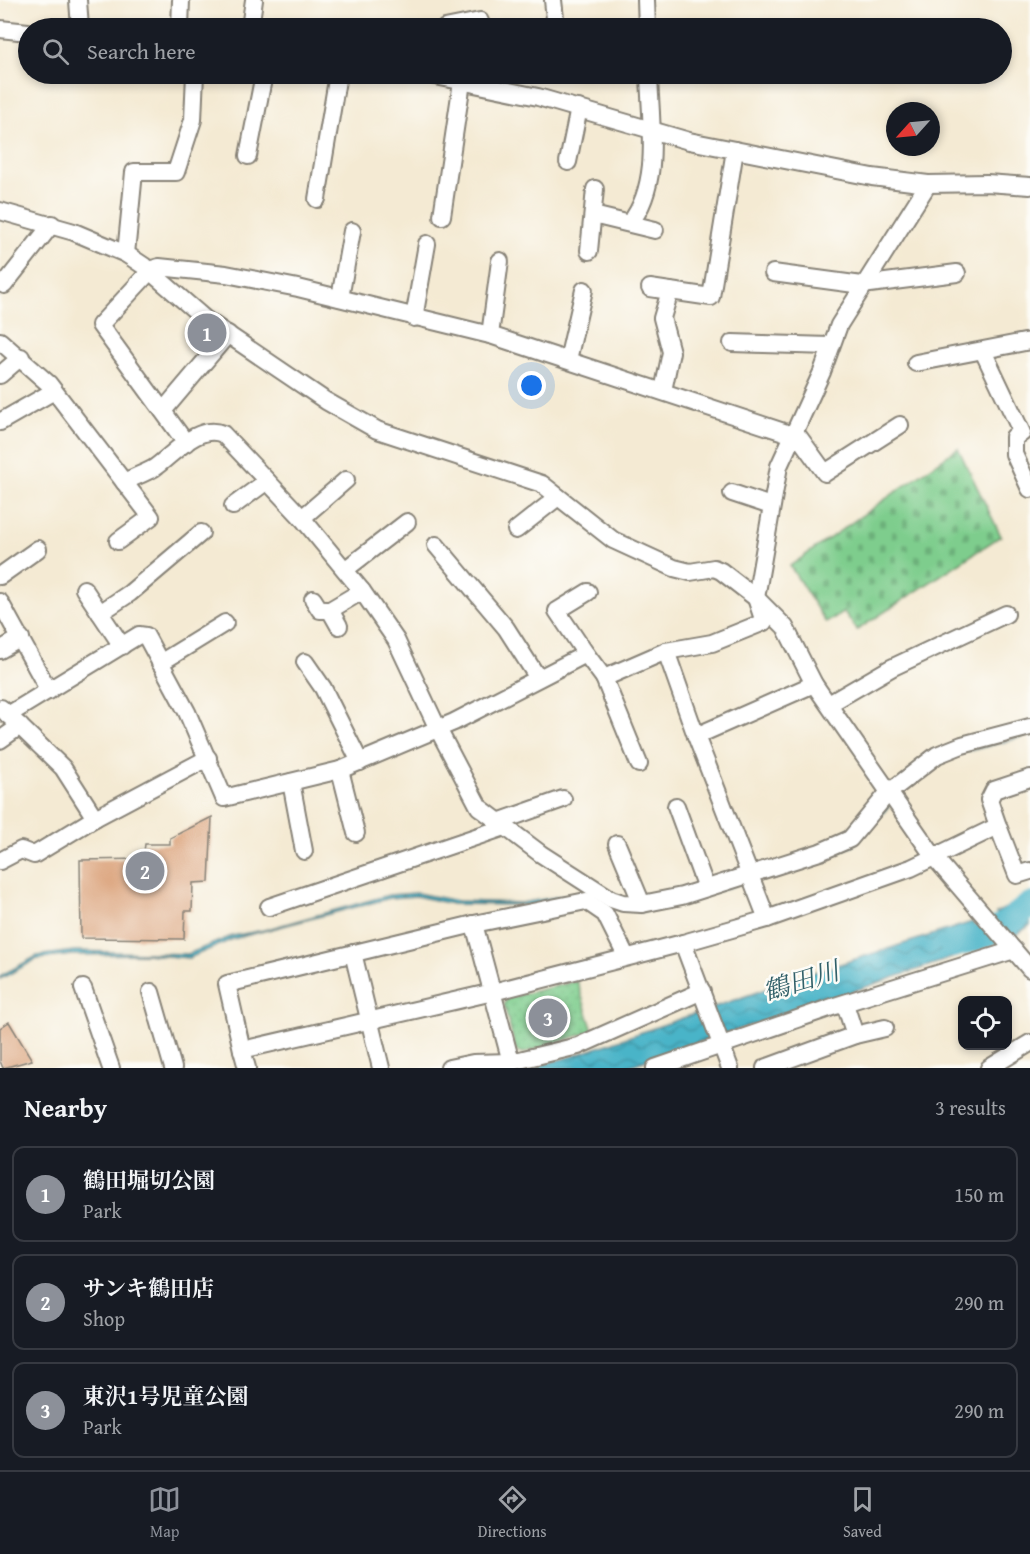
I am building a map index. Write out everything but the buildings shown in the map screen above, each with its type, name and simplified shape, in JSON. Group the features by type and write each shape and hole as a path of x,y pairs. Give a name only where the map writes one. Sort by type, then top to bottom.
{"street":[{"path":"78,0 79,18"},
{"path":"180,18 181,0"},
{"path":"251,18 254,0"},
{"path":"553,0 555,18"},
{"path":"646,0 647,18"},
{"path":"0,29 18,31"},
{"path":"126,254 134,172 176,172 193,120 195,84"},
{"path":"248,156 262,84"},
{"path":"317,198 336,84"},
{"path":"442,216 462,84"},
{"path":"477,84 500,87 579,108 689,141 872,177 928,184 987,183 1030,186"},
{"path":"630,223 641,210 650,174 649,84"},
{"path":"568,162 579,108"},
{"path":"650,288 711,297 735,150"},
{"path":"604,678 666,651 712,643 764,622 756,598 779,466 822,372 830,346 862,285 928,184"},
{"path":"589,251 595,189"},
{"path":"0,211 52,224 126,254 205,319 326,400 377,430 542,484 613,540 674,568 690,572 714,568 722,571 756,598 785,627 803,657 814,684 888,793 934,857 1030,969"},
{"path":"593,214 655,231"},
{"path":"4,285 52,224"},
{"path":"340,298 352,231"},
{"path":"414,318 427,244"},
{"path":"490,336 500,261"},
{"path":"186,442 100,325 149,273 159,267 226,274 340,298 490,336 568,360 799,437 825,473 900,425"},
{"path":"773,273 862,285 957,273"},
{"path":"568,360 584,290"},
{"path":"663,391 671,352 662,318 670,291"},
{"path":"163,411 228,334"},
{"path":"0,341 21,357 54,391 151,517 118,541"},
{"path":"916,363 1030,341"},
{"path":"732,344 830,346"},
{"path":"983,351 1026,431 1014,437 1014,454 1030,489"},
{"path":"0,375 21,357"},
{"path":"0,422 54,391"},
{"path":"124,482 153,469 186,442 206,431 223,434 302,518 346,569 396,640 438,729 479,807 611,899 623,903 642,904 706,888 850,839 888,793 937,755 962,745 1030,727"},
{"path":"302,518 346,480"},
{"path":"233,506 267,481"},
{"path":"732,493 771,506"},
{"path":"516,530 558,497"},
{"path":"346,569 407,522"},
{"path":"100,613 130,593 201,533"},
{"path":"436,545 506,628 538,678"},
{"path":"0,576 38,549"},
{"path":"84,589 122,646"},
{"path":"313,599 320,610 330,610 362,591"},
{"path":"588,592 558,611 604,678 639,764"},
{"path":"0,602 49,691"},
{"path":"330,610 339,626"},
{"path":"829,704 891,668 1006,614"},
{"path":"160,663 225,623"},
{"path":"0,740 9,716 139,635 146,636 187,712 224,798 340,770 438,729 586,654"},
{"path":"0,650 21,638"},
{"path":"666,651 696,736 767,919"},
{"path":"305,662 322,688 360,762"},
{"path":"696,736 814,684"},
{"path":"9,716 63,768 95,818"},
{"path":"0,861 21,850 34,855 95,818 208,758"},
{"path":"340,770 356,833"},
{"path":"1030,778 994,790 989,800 1017,875 1030,871"},
{"path":"291,782 304,851"},
{"path":"269,907 501,824 563,799"},
{"path":"676,806 706,888"},
{"path":"242,1050 493,992 767,919 911,868 998,826"},
{"path":"617,844 642,904"},
{"path":"247,1068 227,984 474,924 586,901 605,914 626,956"},
{"path":"474,924 511,1062"},
{"path":"683,943 730,1068"},
{"path":"655,1068 722,1044 1014,950"},
{"path":"353,953 381,1068"},
{"path":"83,988 111,1068"},
{"path":"448,1068 473,1063 511,1062 578,1046 702,991"},
{"path":"151,992 173,1068"},
{"path":"845,1004 855,1035"},
{"path":"765,1068 855,1035 885,1028"},
{"path":"989,1068 1030,1043"}],"green space":[{"path":"958,448 1001,536 857,630 844,612 826,623 790,566"},
{"path":"577,981 593,1031 524,1053 516,1051 504,1005 507,998"}],"water":[{"path":"1030,735 957,754 939,763 956,752"},
{"path":"934,766 906,787 853,846 681,903 641,912 604,906 452,904 416,896 390,898 233,939 189,958 146,954 73,955 37,959 0,979 0,976 37,956 74,951 188,954 232,936 264,930 389,895 417,893 457,901 521,903 586,892 619,907 812,859 905,785"},
{"path":"1030,896 1030,925 1016,935 996,913"},
{"path":"972,922 991,945 623,1068 529,1068 573,1056 818,971"}],"waterway":[{"name":"鶴田川","path":"953,945 994,931 1030,905"}],"place":[{"name":"鶴田堀切公園","path":"207,333"},
{"name":"サンキ鶴田店","path":"145,871"},
{"name":"東沢1号児童公園","path":"548,1018"}]}
